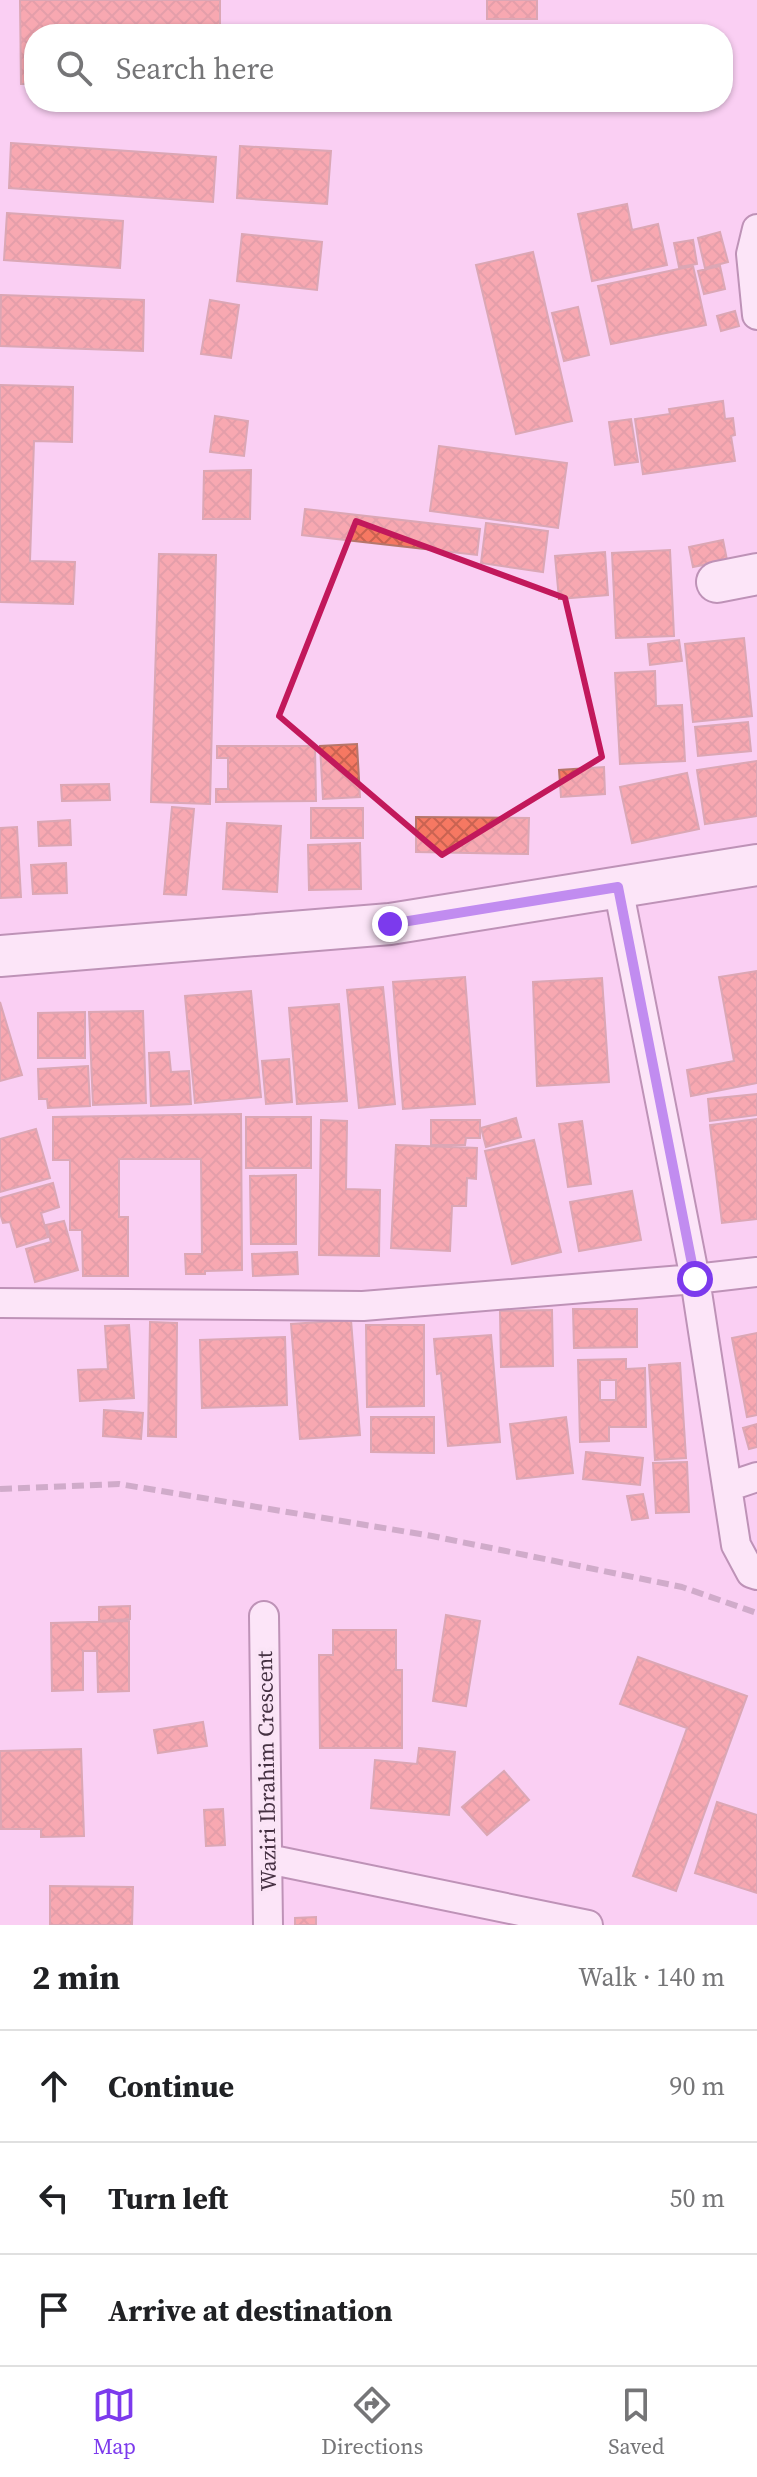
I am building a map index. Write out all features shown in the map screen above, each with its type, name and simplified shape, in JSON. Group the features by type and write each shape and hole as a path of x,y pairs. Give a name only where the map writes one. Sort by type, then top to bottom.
{"street":[{"path":"757,229 751,254 757,315"},
{"path":"717,582 757,574"},
{"path":"0,956 390,924 757,865"},
{"path":"618,887 695,1279 736,1545 751,1573 757,1575"},
{"path":"0,1303 363,1306 757,1272"},
{"path":"727,1487 757,1477"},
{"name":"Waziri Ibrahim Crescent","path":"264,1616 268,1925"},
{"path":"268,1859 588,1925"}],"highlighted area":[{"path":"356,521 565,598 602,757 442,855 279,716"}],"building":[{"path":"20,0 220,0 220,24 24,24 24,84 21,84"},
{"path":"487,0 537,0 537,19 487,19"},
{"path":"11,143 216,157 213,202 9,188"},
{"path":"240,146 331,151 327,204 237,198"},
{"path":"627,204 632,230 658,224 667,265 592,281 578,214"},
{"path":"7,213 123,221 120,268 4,260"},
{"path":"720,232 728,262 705,268 698,238"},
{"path":"242,234 322,242 317,290 237,281"},
{"path":"693,240 697,264 679,267 674,243"},
{"path":"533,252 572,421 516,434 476,265"},
{"path":"693,266 706,325 611,344 598,286"},
{"path":"720,266 725,289 704,294 698,271"},
{"path":"1,295 144,300 143,351 0,346"},
{"path":"210,300 239,305 231,358 201,354"},
{"path":"578,307 589,355 564,361 552,313"},
{"path":"735,311 739,326 721,331 717,316"},
{"path":"0,385 73,387 72,442 34,441 30,561 75,562 73,604 0,602"},
{"path":"723,401 725,419 733,418 735,435 731,436 735,461 643,474 635,419 670,414 669,409"},
{"path":"215,416 248,421 244,456 210,452"},
{"path":"631,419 638,462 615,465 609,422"},
{"path":"439,446 567,463 558,528 430,511"},
{"path":"251,470 250,519 203,519 204,471"},
{"path":"305,509 480,529 477,555 302,535"},
{"path":"486,523 548,531 543,572 481,563"},
{"path":"723,540 727,560 693,567 689,547"},
{"path":"670,550 674,636 616,638 612,553"},
{"path":"605,552 608,595 559,599 555,556"},
{"path":"159,554 216,555 210,804 151,802"},
{"path":"744,638 752,716 693,722 685,644"},
{"path":"679,640 682,661 650,665 648,644"},
{"path":"655,671 656,706 682,705 685,761 620,764 615,673"},
{"path":"748,722 751,751 698,756 695,727"},
{"path":"357,744 360,797 323,799 320,746"},
{"path":"217,746 315,746 316,801 216,802 216,789 228,789 228,758 217,758"},
{"path":"757,761 757,816 705,824 697,770"},
{"path":"604,767 605,794 561,797 559,770"},
{"path":"687,773 699,829 632,843 620,787"},
{"path":"109,784 110,800 62,801 61,785"},
{"path":"172,807 194,809 186,895 164,894"},
{"path":"311,808 363,808 363,838 311,838"},
{"path":"416,817 529,818 528,854 416,852"},
{"path":"70,820 71,845 39,846 38,822"},
{"path":"227,823 281,826 277,892 223,889"},
{"path":"17,827 21,897 0,898 0,828"},
{"path":"360,843 361,889 309,890 308,845"},
{"path":"66,863 67,893 33,894 31,865"},
{"path":"757,971 757,1083 691,1096 687,1070 734,1061 719,977"},
{"path":"465,977 475,1104 403,1109 393,982"},
{"path":"602,978 609,1082 537,1086 533,982"},
{"path":"383,987 395,1104 359,1108 347,990"},
{"path":"251,991 261,1097 195,1103 185,996"},
{"path":"0,1002 22,1075 0,1081"},
{"path":"339,1004 347,1101 297,1104 289,1008"},
{"path":"143,1011 146,1103 93,1105 89,1012"},
{"path":"85,1012 85,1058 38,1058 38,1013"},
{"path":"169,1052 171,1072 189,1071 191,1104 151,1106 149,1053"},
{"path":"289,1059 292,1102 266,1104 262,1061"},
{"path":"88,1066 90,1106 48,1108 47,1099 39,1099 38,1069"},
{"path":"757,1094 757,1115 710,1121 708,1099"},
{"path":"241,1114 242,1270 186,1274 185,1254 202,1254 201,1159 119,1159 119,1217 128,1217 128,1276 83,1276 82,1230 70,1230 70,1160 53,1160 53,1117"},
{"path":"246,1117 311,1117 311,1168 246,1168"},
{"path":"516,1118 521,1137 486,1147 481,1128"},
{"path":"757,1119 757,1219 722,1223 710,1125"},
{"path":"321,1120 347,1121 346,1189 380,1190 379,1256 319,1255"},
{"path":"431,1120 480,1120 480,1138 466,1138 465,1145 431,1145"},
{"path":"582,1121 591,1184 568,1187 559,1124"},
{"path":"36,1129 50,1178 0,1192 0,1139"},
{"path":"534,1140 561,1252 512,1264 485,1151"},
{"path":"396,1145 477,1148 476,1179 467,1178 466,1206 452,1206 450,1251 391,1248"},
{"path":"296,1175 296,1244 251,1244 250,1176"},
{"path":"53,1183 59,1207 41,1213 48,1237 17,1247 10,1222 3,1223 0,1198"},
{"path":"632,1191 641,1240 579,1251 570,1202"},
{"path":"64,1221 78,1270 35,1282 26,1249 51,1242 46,1225"},
{"path":"297,1252 298,1274 253,1276 252,1254"},
{"path":"573,1309 637,1309 637,1347 574,1348"},
{"path":"552,1310 553,1366 501,1367 500,1311"},
{"path":"351,1320 360,1435 300,1439 291,1324"},
{"path":"150,1322 177,1323 176,1437 148,1436"},
{"path":"129,1325 134,1398 80,1401 78,1370 108,1369 105,1326"},
{"path":"366,1325 424,1325 424,1406 367,1407"},
{"path":"757,1333 757,1415 747,1417 732,1338"},
{"path":"491,1335 500,1442 448,1446 441,1373 437,1374 434,1339"},
{"path":"285,1337 287,1405 202,1408 200,1340"},
{"path":"626,1359 626,1369 645,1368 646,1427 609,1427 609,1441 580,1442 578,1360","holes":["600,1380 616,1380 616,1400 600,1400"]},
{"path":"680,1363 686,1458 655,1460 649,1365"},
{"path":"104,1410 143,1413 141,1439 103,1436"},
{"path":"371,1417 434,1417 434,1453 371,1452"},
{"path":"566,1417 573,1473 517,1479 510,1424"},
{"path":"757,1424 757,1447 749,1449 743,1428"},
{"path":"586,1452 643,1458 640,1485 583,1479"},
{"path":"687,1462 689,1512 656,1513 653,1463"},
{"path":"643,1494 648,1518 632,1520 627,1496"},
{"path":"130,1606 130,1619 99,1621 99,1607"},
{"path":"446,1615 480,1621 466,1706 433,1701"},
{"path":"129,1621 129,1691 98,1692 97,1651 83,1651 83,1690 52,1691 51,1623"},
{"path":"333,1630 396,1630 396,1670 402,1670 402,1748 320,1748 319,1655 333,1655"},
{"path":"638,1657 747,1696 676,1891 633,1876 687,1728 620,1704"},
{"path":"203,1722 207,1746 158,1753 154,1730"},
{"path":"419,1748 455,1752 449,1815 371,1808 375,1760 417,1764"},
{"path":"81,1749 84,1836 41,1837 41,1829 1,1829 0,1751"},
{"path":"504,1771 529,1800 487,1835 462,1807"},
{"path":"717,1802 757,1815 757,1893 695,1873"},
{"path":"223,1809 225,1845 206,1846 204,1810"},
{"path":"50,1886 133,1887 132,1925 50,1925"},
{"path":"316,1917 316,1925 295,1925 295,1918"}],"railway":[{"path":"0,1489 119,1484 432,1536 682,1587 757,1613"}],"route":[{"path":"390,924 618,887 695,1279"}]}
